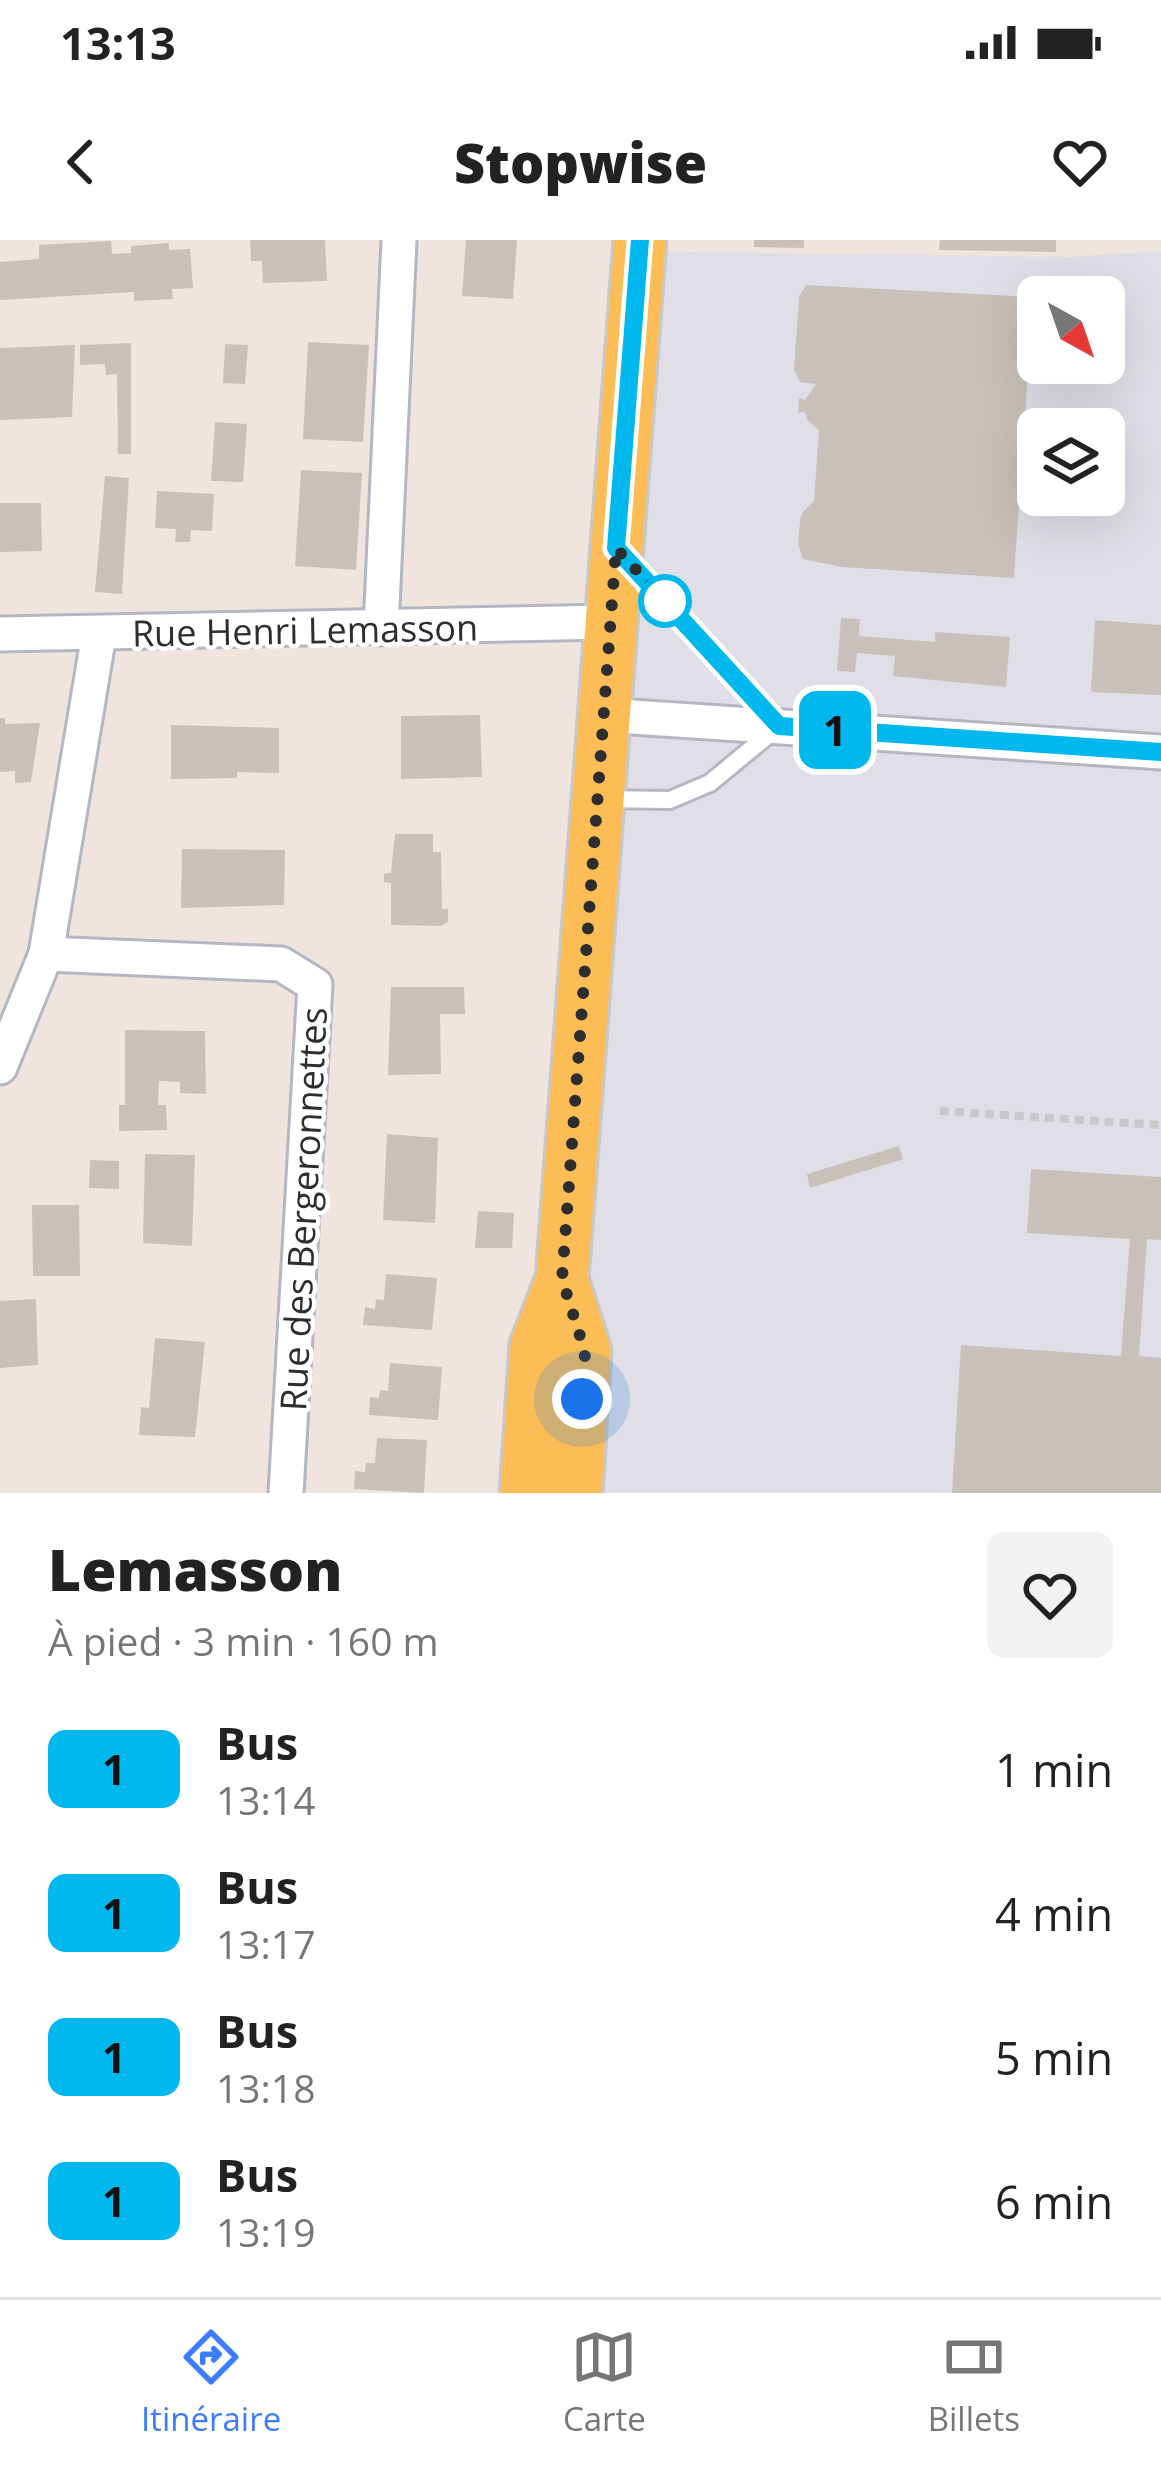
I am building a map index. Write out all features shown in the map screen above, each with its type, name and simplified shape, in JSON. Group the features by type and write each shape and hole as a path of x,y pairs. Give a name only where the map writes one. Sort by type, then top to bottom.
{"main road":[{"path":"526,1493 536,1346 562,1279 640,240"},
{"path":"562,1279 585,1352 576,1493"}],"street":[{"path":"381,628 399,240"},
{"name":"Rue Henri Lemasson","path":"0,634 610,622"},
{"path":"0,1066 46,954 99,634"},
{"path":"602,715 1161,752"},
{"name":"Rue des Bergeronnettes","path":"46,954 280,964 316,985 286,1493"}],"lane":[{"path":"596,799 670,800 710,784 779,726 616,548"}],"path":[{"path":"940,1111 1161,1125"}],"shaded area":[{"path":"621,251 1068,257 1161,251 1161,1493 536,1493"}],"building":[{"path":"250,240 325,240 327,281 263,283 262,261 251,261"},
{"path":"466,240 517,240 513,299 462,296"},
{"path":"754,240 804,240 804,248 754,247"},
{"path":"940,240 1056,240 1056,252 939,250"},
{"path":"111,241 112,254 131,253 131,246 169,243 169,250 190,249 193,288 172,289 173,299 134,301 134,292 0,300 0,262 39,259 39,245"},
{"path":"806,285 1017,296 1017,384 1027,384 1025,408 1017,408 1014,578 842,567 803,559 798,544 800,521 814,501 819,430 805,412 798,413 799,398 805,400 816,384 800,382 794,370 799,297"},
{"path":"308,342 369,345 363,442 303,439"},
{"path":"131,343 131,454 118,454 117,374 106,375 105,364 80,365 80,345"},
{"path":"225,344 248,345 245,384 223,383"},
{"path":"75,345 72,417 0,420 0,348"},
{"path":"215,422 247,424 243,482 211,481"},
{"path":"301,470 362,473 356,570 295,566"},
{"path":"105,476 129,478 122,594 95,592"},
{"path":"157,491 214,494 212,531 191,530 190,542 175,542 176,529 155,528"},
{"path":"0,503 41,503 42,551 0,552"},
{"path":"841,618 860,619 859,636 935,642 935,632 1010,637 1006,687 893,676 895,656 857,653 855,672 837,671"},
{"path":"1095,620 1161,625 1161,695 1091,692"},
{"path":"480,715 482,777 401,779 401,716"},
{"path":"0,718 5,718 5,724 40,723 31,782 15,783 15,771 0,772"},
{"path":"171,725 279,728 279,773 171,779"},
{"path":"395,834 433,834 433,852 441,852 442,909 448,909 448,922 441,926 391,925 391,883 384,882 384,874 391,873"},
{"path":"182,849 285,850 284,905 181,908"},
{"path":"391,987 464,987 465,1014 440,1014 441,1074 388,1075"},
{"path":"125,1030 205,1031 206,1094 180,1093 180,1082 159,1081 158,1105 166,1105 167,1130 119,1131 119,1105 125,1105"},
{"path":"387,1134 438,1138 435,1223 383,1220"},
{"path":"899,1146 903,1159 810,1188 807,1174"},
{"path":"145,1154 195,1155 192,1246 143,1243"},
{"path":"90,1160 119,1161 119,1189 89,1188"},
{"path":"1031,1169 1161,1177 1161,1240 1147,1239 1139,1356 1161,1358 1161,1493 952,1493 961,1345 1121,1356 1130,1239 1027,1233"},
{"path":"32,1205 79,1205 80,1276 33,1276"},
{"path":"478,1211 514,1213 512,1248 475,1248"},
{"path":"386,1274 437,1278 432,1330 363,1325 365,1307 375,1309 376,1299 384,1300"},
{"path":"36,1299 38,1365 0,1368 0,1301"},
{"path":"155,1338 205,1342 195,1437 139,1435 141,1407 149,1408"},
{"path":"390,1363 442,1367 438,1420 369,1415 370,1397 379,1398 380,1390 388,1391"},
{"path":"377,1438 427,1440 424,1493 354,1489 355,1471 365,1472 366,1463 375,1463"}],"bus line":[{"name":"1","path":"640,240 616,548 779,726 1161,752"}],"route":[{"path":"582,1399 585,1352 562,1279 616,548 672,609 665,601"}]}
